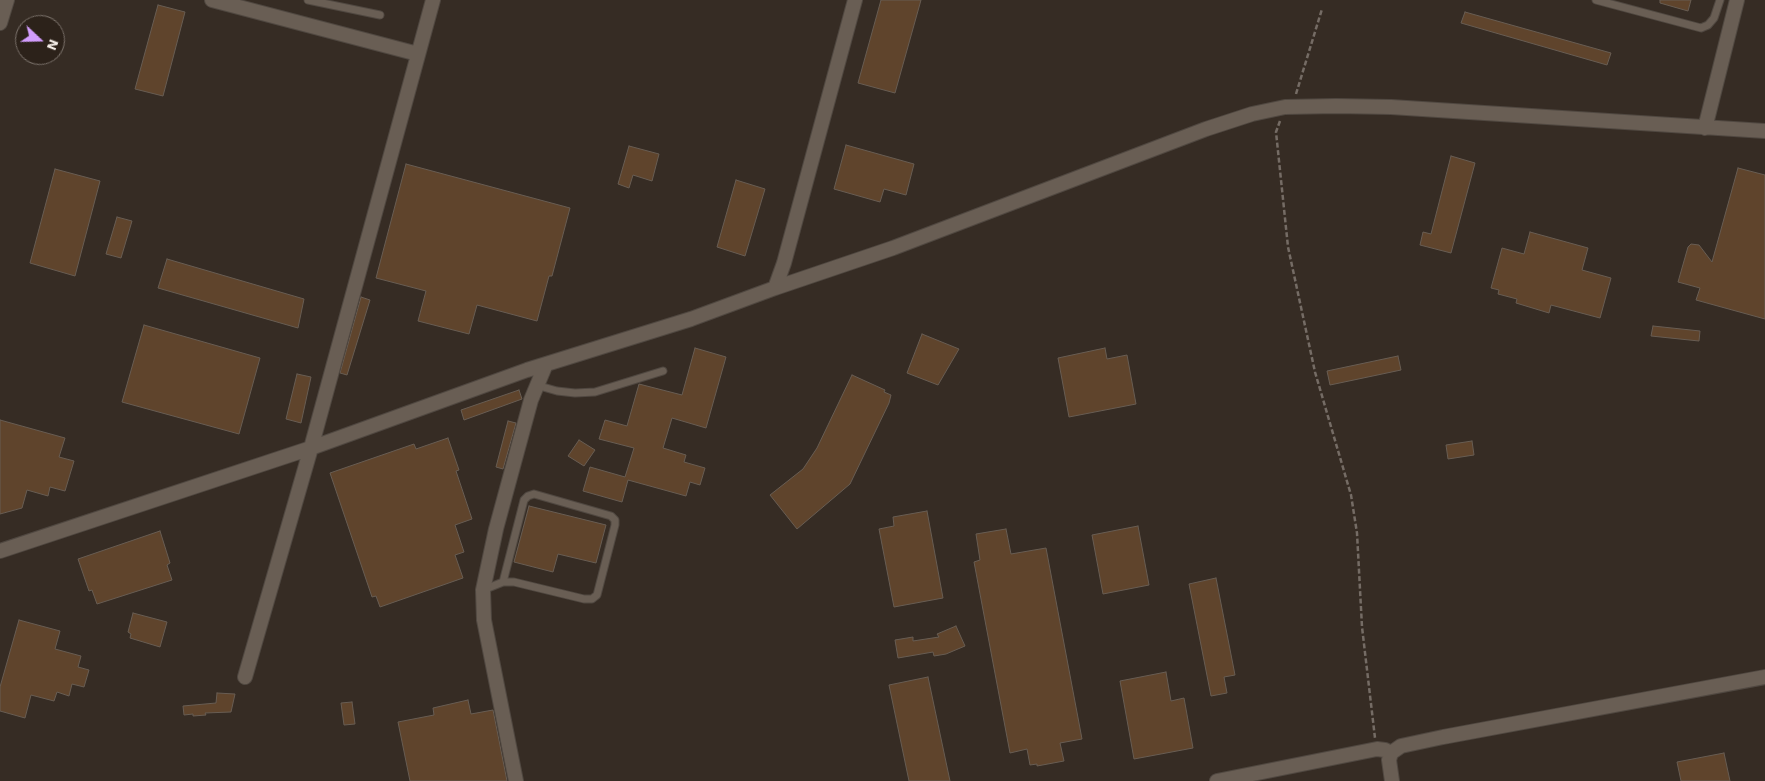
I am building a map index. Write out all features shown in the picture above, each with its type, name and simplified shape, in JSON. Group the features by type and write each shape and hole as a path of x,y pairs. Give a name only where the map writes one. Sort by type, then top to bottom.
{"street":[{"path":"0,23 7,0"},
{"path":"245,677 311,448 433,0"},
{"path":"775,288 784,263 855,0"},
{"path":"222,1 418,54"},
{"path":"1705,128 1735,1"},
{"path":"0,551 311,448 546,364 691,319 893,248 1206,129 1252,114 1286,107 1391,107 1765,131"},
{"path":"516,781 484,620 483,590 496,529 536,385 546,364"},
{"path":"1392,781 1391,753 1402,746 1765,678"},
{"path":"1217,781 1377,749 1391,753"}],"lane":[{"path":"308,0 380,15"},
{"path":"1596,0 1701,28 1708,25 1714,18 1720,0"},
{"path":"536,385 558,392 594,392 663,370"},
{"path":"483,590 503,582 514,582 584,599 592,599 597,595 615,520 611,516 534,494 528,496 524,500 503,582"}],"path":[{"path":"1322,9 1294,100 1286,107 1276,132 1288,247 1315,372 1351,495 1357,533 1362,627 1377,749"}],"building":[{"path":"881,0 921,0 895,93 858,83"},
{"path":"1660,0 1691,0 1688,11 1660,3"},
{"path":"158,5 185,12 163,96 135,89"},
{"path":"1465,12 1611,53 1607,65 1461,23"},
{"path":"846,145 914,164 906,195 884,189 880,202 834,189"},
{"path":"629,146 659,154 652,181 633,175 629,188 618,184"},
{"path":"1451,156 1475,163 1451,253 1420,245 1423,232 1431,234"},
{"path":"406,164 570,208 552,276 549,276 537,321 477,305 469,334 418,321 426,291 376,278"},
{"path":"1738,168 1765,175 1765,319 1696,300 1700,288 1678,282 1688,247 1691,244 1699,245 1712,262"},
{"path":"55,169 100,181 75,276 30,263"},
{"path":"736,180 765,189 745,256 717,247"},
{"path":"117,217 132,221 121,258 106,254"},
{"path":"1530,232 1588,248 1582,270 1611,278 1600,318 1551,305 1549,313 1516,303 1517,299 1498,294 1499,290 1491,288 1502,248 1524,254"},
{"path":"167,259 304,299 298,328 158,288"},
{"path":"361,297 370,300 347,375 340,373"},
{"path":"144,325 260,358 239,434 122,402"},
{"path":"1653,326 1700,331 1699,341 1651,336"},
{"path":"922,334 959,349 938,385 907,373"},
{"path":"695,348 726,357 706,428 672,418 663,448 686,455 684,462 705,468 700,485 690,482 686,496 628,480 622,502 583,491 590,467 625,477 634,448 599,439 605,420 627,426 639,384 682,395"},
{"path":"1105,348 1107,359 1127,355 1136,404 1069,417 1058,358"},
{"path":"1398,356 1401,370 1330,385 1327,371"},
{"path":"297,374 311,377 301,423 286,419"},
{"path":"852,375 885,390 884,392 891,395 889,403 850,484 797,529 770,495 803,469 817,448"},
{"path":"519,390 522,399 464,420 461,410"},
{"path":"0,420 65,438 59,457 74,461 65,491 50,487 48,496 27,490 22,508 0,514"},
{"path":"508,421 516,423 503,469 496,467"},
{"path":"448,438 459,470 456,471 472,519 455,525 464,552 455,555 463,578 380,607 376,596 372,597 330,473 414,444 416,449"},
{"path":"579,440 595,450 584,466 568,456"},
{"path":"1472,441 1474,455 1448,459 1446,445"},
{"path":"529,506 606,525 596,563 558,554 553,572 514,562"},
{"path":"927,511 943,598 894,607 879,529 894,526 893,517"},
{"path":"1138,526 1149,585 1103,594 1092,535"},
{"path":"1006,529 1011,554 1046,548 1082,739 1060,743 1064,761 1037,766 1037,764 1030,765 1027,749 1010,753 974,562 980,560 976,534"},
{"path":"160,531 170,563 167,565 172,580 97,604 92,590 89,591 78,559"},
{"path":"1216,578 1235,675 1224,677 1227,693 1211,696 1189,584"},
{"path":"133,613 167,622 160,647 130,638 131,634 128,632"},
{"path":"19,620 60,631 55,649 81,656 78,667 89,670 84,687 72,684 69,696 57,692 54,701 31,695 25,718 0,711 0,687"},
{"path":"956,626 965,646 946,654 934,656 933,652 898,658 895,640 913,637 913,641 939,637 937,634"},
{"path":"1166,672 1171,701 1184,698 1193,748 1134,759 1120,681"},
{"path":"928,677 950,781 909,781 889,685"},
{"path":"217,693 235,694 231,712 205,713 206,715 193,716 193,714 184,715 183,706 216,703"},
{"path":"468,700 471,714 493,710 507,781 410,781 398,722 434,715 433,708"},
{"path":"352,702 355,724 344,725 341,703"},
{"path":"1724,753 1730,781 1681,781 1677,762"}]}
